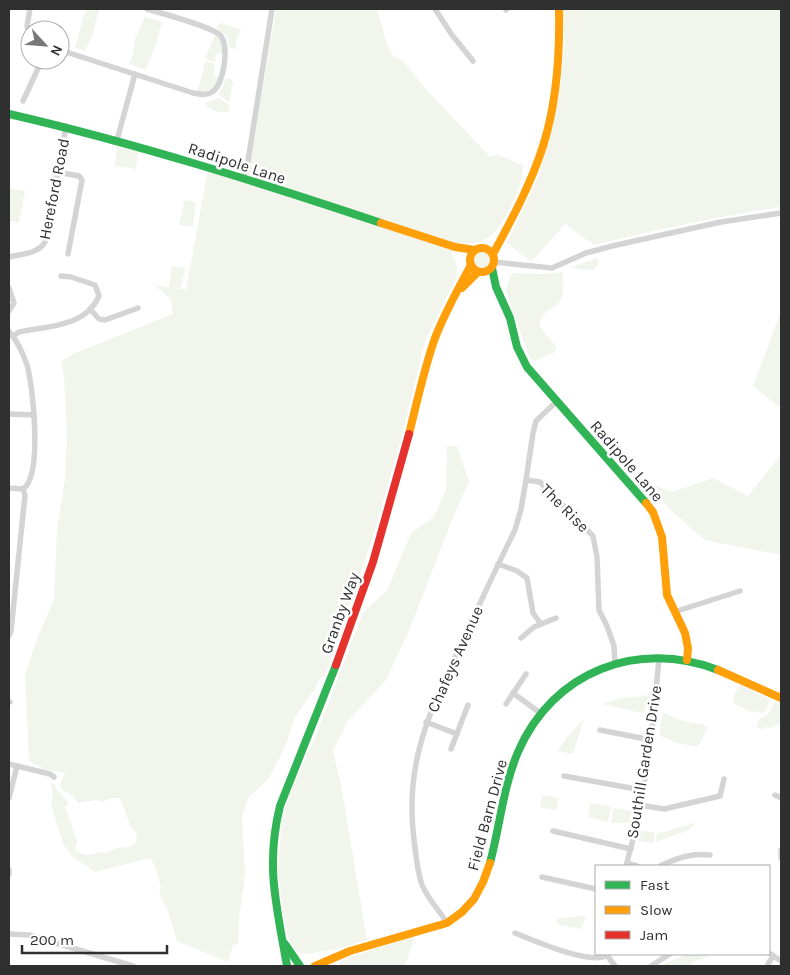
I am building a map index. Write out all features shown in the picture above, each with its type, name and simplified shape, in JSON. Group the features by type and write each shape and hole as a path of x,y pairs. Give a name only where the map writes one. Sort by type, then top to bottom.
{"main road":[{"path":"492,258 521,201 538,162 551,115 558,74 560,9"},
{"name":"Radipole Lane","path":"9,114 66,126 117,140 243,178 455,247 475,250 481,248 492,258 496,287 510,318 517,347 527,367 653,512 662,537 666,595 685,632 688,648 687,660"},
{"name":"Radipole Lane","path":"455,247 496,287"},
{"name":"Granby Way","path":"287,966 273,891 272,866 275,824 280,806 348,636 373,562 402,463 425,370 435,338 475,250"},
{"name":"Granby Way","path":"455,295 481,272 492,258"},
{"name":"Field Barn Drive","path":"315,966 325,964 350,951 447,923 469,907 487,872 494,850 506,788 526,734 540,713 571,684 586,675 615,663 632,659 687,660"},
{"path":"687,660 713,666 781,698"},
{"name":"Granby Way","path":"282,941 300,966"}],"street":[{"path":"70,53 193,92 208,94 214,91 220,82 224,61 224,40 217,32 147,9"},
{"path":"243,178 248,161 272,9"},
{"path":"435,9 452,35 473,61"},
{"path":"23,101 37,70"},
{"path":"117,140 135,74"},
{"name":"Hereford Road","path":"9,257 37,250 44,245 66,126"},
{"path":"57,172 79,176 82,180 68,254"},
{"path":"492,258 552,268 586,253 612,246 721,222 781,213"},
{"path":"9,488 23,488 28,483 32,467 34,442 33,398 27,364 11,334 64,324 78,318 96,303 99,296 95,285 71,277 61,276"},
{"path":"9,288 14,303 9,311"},
{"path":"90,309 99,319 105,320 138,308"},
{"name":"Chafeys Avenue","path":"447,923 421,883 412,822 412,784 420,743 426,722 515,530 521,509 536,422 556,402"},
{"path":"9,414 34,415"},
{"name":"The Rise","path":"526,480 540,482 592,536 597,557 599,610 608,626 614,646 615,663"},
{"path":"9,636 25,495 23,488"},
{"path":"498,564 517,571 527,578 533,613 540,624"},
{"path":"674,612 740,591"},
{"path":"521,638 534,627 556,618"},
{"name":"Southill Garden Drive","path":"627,865 651,740 658,658"},
{"path":"506,704 526,674"},
{"path":"513,694 540,713"},
{"path":"451,749 468,705"},
{"path":"426,722 457,734"},
{"path":"600,730 651,740"},
{"path":"9,764 50,774 54,777"},
{"path":"9,798 17,766"},
{"path":"564,776 642,790"},
{"path":"640,805 664,809 720,796 724,779"},
{"path":"775,795 781,798"},
{"path":"553,831 631,849"},
{"path":"781,850 781,858"},
{"path":"662,865 692,854 710,855"},
{"path":"542,877 595,888"},
{"path":"515,933 563,950 600,958 606,955 615,966"},
{"path":"9,934 28,935 133,966"},
{"path":"767,966 771,954 781,961"},
{"path":"651,966 668,955"}],"shaded area":[{"path":"87,9 99,9 93,33 85,51 75,48"},
{"path":"276,9 377,9 387,45 393,56 402,60 425,88 490,157 497,154 523,166 521,182 516,196 496,230 484,240 476,243 456,243 452,255 456,262 457,276 425,341 402,435 375,530 325,674 295,717 285,747 269,778 248,798 242,817 245,874 239,918 238,943 233,945 228,962 177,941 167,907 164,905 159,891 161,886 151,859 95,872 72,856 63,844 51,804 53,794 51,783 54,784 69,804 65,806 77,842 75,848 77,852 89,855 105,853 117,848 131,847 136,842 137,833 131,827 120,798 110,798 102,802 97,800 78,803 73,796 62,790 60,784 65,773 44,769 29,761 25,675 38,637 54,600 57,530 65,479 67,432 64,376 61,364 63,360 73,354 173,314 171,300 155,285 186,290 208,169 242,181 249,171"},
{"path":"563,9 781,9 781,207 687,224 594,245 565,224 531,262 507,243 538,177 559,97 565,43"},
{"path":"145,17 162,22 146,70 129,64 133,55 135,39"},
{"path":"221,23 240,29 241,32 237,37 235,49 229,47 227,37 216,27"},
{"path":"215,35 221,40 222,53 216,54 215,62 205,59"},
{"path":"205,61 215,64 213,76 219,77 211,89 201,92 197,91"},
{"path":"226,78 231,79 233,83 229,102 218,94"},
{"path":"219,98 228,104 230,109 228,112 209,108 205,103"},
{"path":"117,146 138,152 136,169 115,166"},
{"path":"9,188 25,191 19,222 9,221"},
{"path":"185,200 196,202 193,227 179,225"},
{"path":"479,252 485,252 490,257 488,266 479,268 474,263 474,257"},
{"path":"597,258 599,264 593,270 569,268"},
{"path":"172,266 185,268 181,288 169,287"},
{"path":"563,272 562,297 543,316 540,324 542,330 556,347 555,352 535,361 530,359 506,291 511,273 544,274"},
{"path":"781,312 781,408 753,386"},
{"path":"447,446 457,446 469,481 410,628 386,680 347,722 333,751 342,790 367,940 337,949 307,954 298,952 290,943 284,920 278,872 282,817 295,781 315,738 363,613 387,590 412,532 434,517 446,489"},
{"path":"781,455 781,555 705,540 675,514 641,480 673,492 713,478 748,496"},
{"path":"740,684 770,700 765,712 755,711 754,713 733,702 734,695"},
{"path":"652,695 642,713 602,704 622,698"},
{"path":"775,702 781,705 781,722 772,728 765,727 763,730 756,726 760,719 768,714"},
{"path":"663,713 683,721 708,726 698,747 677,743 659,735"},
{"path":"584,719 573,754 558,751 567,737"},
{"path":"542,795 559,798 556,810 540,808"},
{"path":"590,803 611,807 608,822 588,817"},
{"path":"614,808 636,812 634,823 611,823"},
{"path":"695,823 691,829 656,842 657,834"},
{"path":"639,830 655,833 653,844 637,840"},
{"path":"586,916 581,929 556,924 558,918"},
{"path":"415,936 405,966 339,966 340,962 350,957"},
{"path":"684,955 708,955 689,966 663,966 665,963"}],"traffic: fast":[{"path":"9,114 56,125 196,164 381,223"},
{"path":"492,268 496,287 510,318 517,347 527,367 646,503"},
{"path":"490,863 505,793 518,752 533,724 553,701 576,682 601,669 629,661 658,658 688,661 718,670"},
{"path":"287,966 274,887 273,848 276,828 280,806 336,665"},
{"path":"285,944 300,966"}],"traffic: slow":[{"path":"493,254 527,188 548,129 557,78 559,9"},
{"path":"381,223 455,247 475,250"},
{"path":"482,248 491,251 494,260 491,269 482,272 473,269 470,260 473,251 482,248"},
{"path":"409,434 435,338 447,310 471,265"},
{"path":"462,288 478,272"},
{"path":"646,503 653,512 662,537 667,595 685,633 688,648 687,660"},
{"path":"718,670 781,698"},
{"path":"315,966 350,951 447,923 462,912 474,899 490,863"}],"traffic: jam":[{"path":"336,665 373,562 409,434"}]}
